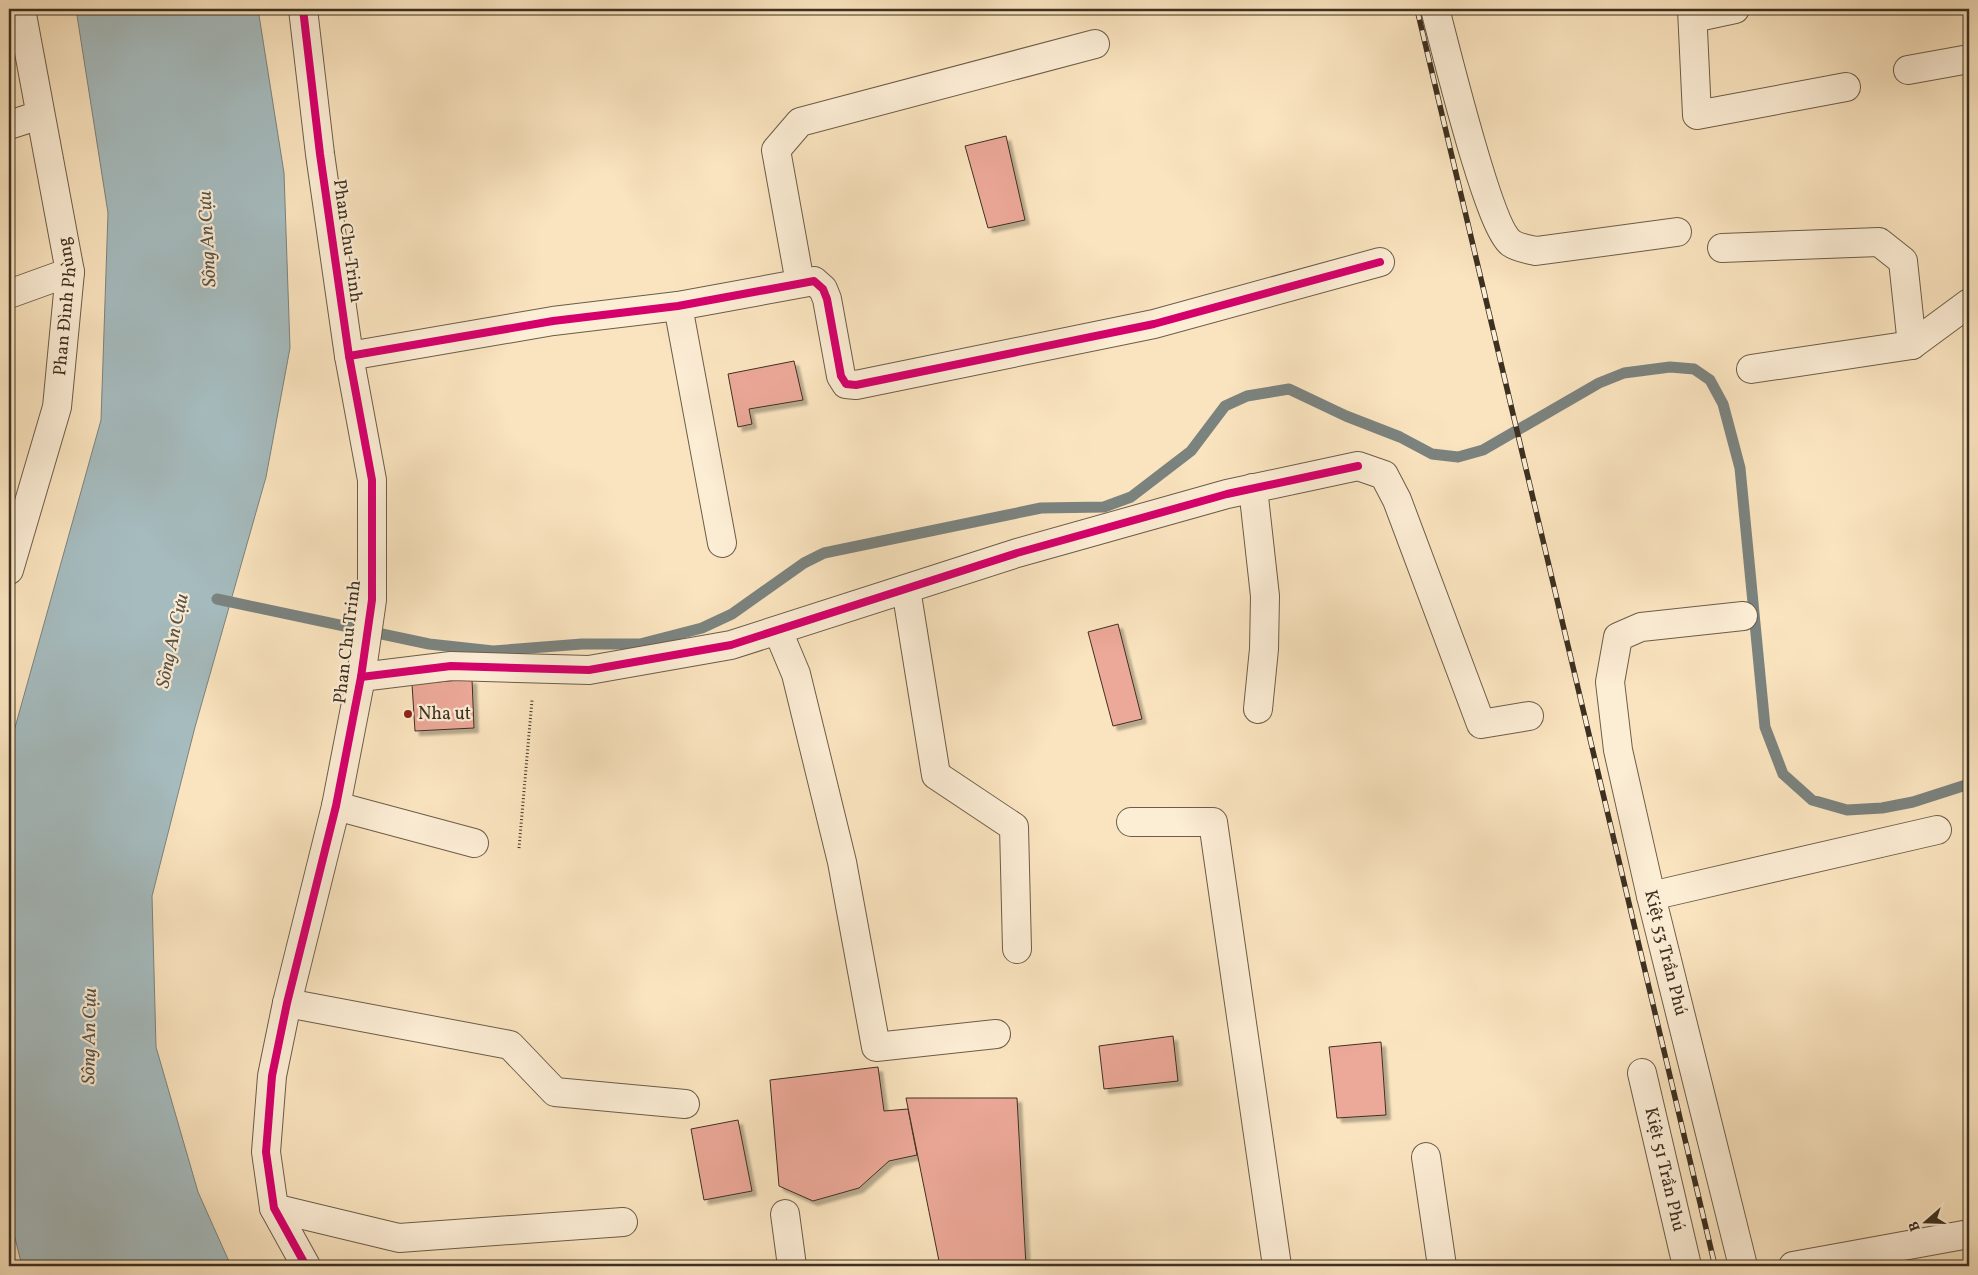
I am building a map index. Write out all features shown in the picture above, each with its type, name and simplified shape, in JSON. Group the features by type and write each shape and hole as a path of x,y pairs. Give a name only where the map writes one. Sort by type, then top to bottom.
{"street":[{"name":"Phan Đình Phùng","path":"9,570 57,407 70,272 21,9"},
{"name":"Phan Chu Trinh","path":"303,9 320,154 349,356 372,480 372,600 362,670 336,806 272,1076 266,1152 274,1208 306,1266"},
{"path":"1435,9 1488,199 1502,232 1510,242 1523,249 1536,251 1677,232"},
{"path":"1735,9 1692,14 1697,115 1846,87"},
{"path":"800,283 776,150 800,122 1095,44"},
{"path":"1908,70 1969,59"},
{"path":"9,125 40,115"},
{"path":"1722,248 1879,242 1903,261 1912,345"},
{"path":"349,356 553,321 678,306 814,281 823,289 841,376 846,384 856,385 1154,324 1380,262"},
{"path":"9,294 70,272"},
{"path":"1751,369 1912,345 1969,303"},
{"path":"678,306 722,542"},
{"path":"362,670 451,666 535,670 589,670 731,645 1017,554 1253,488 1358,466 1384,475 1397,500 1481,724 1529,716"},
{"path":"1253,488 1265,596 1264,649 1258,709"},
{"path":"906,589 936,775 1014,827 1017,949"},
{"name":"Kiệt 53 Trần Phú","path":"1743,616 1641,626 1618,637 1610,682 1618,750 1651,896 1743,1266"},
{"path":"778,631 796,674 842,862 876,1047 996,1034"},
{"path":"336,806 474,843"},
{"path":"1131,822 1213,822 1277,1266"},
{"path":"1651,896 1937,830"},
{"path":"288,1003 510,1045 555,1092 685,1104"},
{"name":"Kiệt 51 Trần Phú","path":"1642,1073 1687,1266"},
{"path":"1426,1157 1442,1266"},
{"path":"274,1208 399,1238 623,1222"},
{"path":"785,1214 792,1266"},
{"path":"1793,1266 1969,1234"}],"path":[{"path":"519,848 535,670"}],"water":[{"name":"Sông An Cựu","path":"76,9 258,9 284,173 290,348 266,477 195,727 152,896 156,1047 198,1192 231,1266 22,1266 9,1214 9,749 101,420 108,213"}],"building":[{"path":"1006,136 1025,220 988,228 965,146"},
{"path":"794,361 803,400 749,409 752,424 738,427 728,374"},
{"path":"1118,624 1142,719 1113,726 1088,632"},
{"path":"472,679 474,728 415,731 412,684"},
{"path":"1173,1036 1178,1081 1104,1089 1099,1046"},
{"path":"1381,1042 1386,1115 1337,1118 1329,1047"},
{"path":"878,1067 884,1111 908,1109 917,1155 889,1161 859,1188 813,1201 779,1186 770,1080"},
{"path":"906,1098 1017,1098 1026,1266 940,1266"},
{"path":"738,1120 752,1191 704,1200 691,1129"}],"waterway":[{"path":"217,599 429,644 493,651 582,644 640,644 702,628 732,614 804,563 824,553 1041,508 1104,507 1131,497 1191,451 1225,406 1247,396 1289,389 1346,416 1400,437 1432,454 1458,457 1483,450 1599,383 1624,373 1670,367 1694,369 1710,380 1723,404 1740,468 1765,727 1783,774 1812,800 1847,810 1882,808 1913,802 1969,784"}],"railway":[{"path":"1417,9 1715,1266"}],"cycle path":[{"path":"303,9 320,154 349,356 372,480 372,600 361,677 336,806 287,1003 272,1076 266,1152 274,1208 306,1266"},
{"path":"349,356 553,321 678,306 814,281 823,289 827,299 841,376 846,384 856,385 1154,324 1380,262"},
{"path":"361,677 451,666 589,670 731,645 1017,553 1227,494 1358,466"}],"place":[{"name":"Nha ut","path":"408,714"}]}
